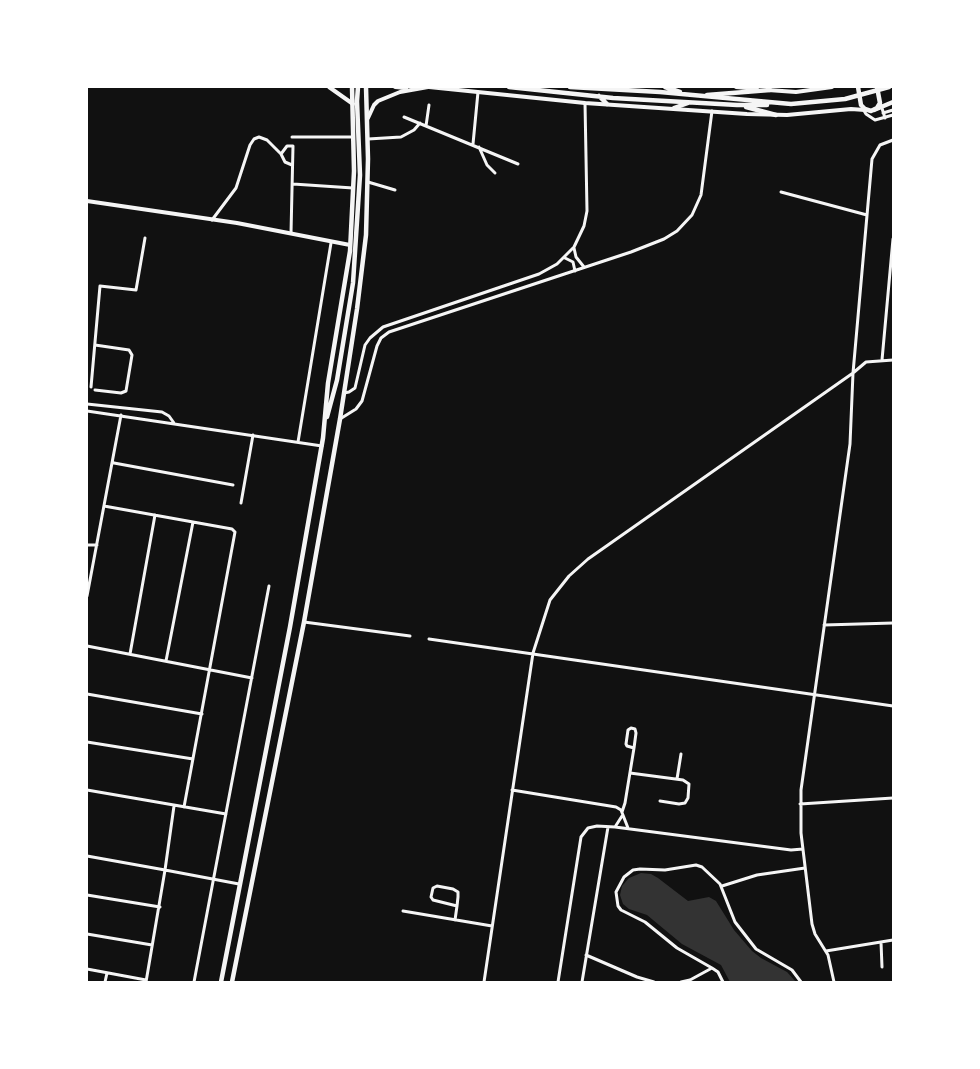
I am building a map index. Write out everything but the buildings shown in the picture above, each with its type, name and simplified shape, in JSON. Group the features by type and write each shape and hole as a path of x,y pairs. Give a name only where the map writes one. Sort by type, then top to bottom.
{"main road":[{"path":"220,982 290,627 322,446 328,383 338,333 350,246 353,188 352,87"},
{"path":"325,423 335,388 353,283 359,202 358,87"},
{"path":"232,982 303,629 361,285 368,182 366,87"},
{"path":"509,87 599,96 737,105 813,104 845,99 888,87"},
{"path":"570,87 780,104"},
{"path":"665,87 691,95"},
{"path":"877,87 881,105"},
{"path":"858,88 864,108 874,110 881,105 893,102"},
{"path":"700,96 770,90"},
{"path":"599,96 607,104"},
{"path":"674,108 690,102"},
{"path":"737,105 776,115"},
{"path":"290,627 303,629"}],"street":[{"path":"329,87 352,104"},
{"path":"395,87 419,88"},
{"path":"368,119 378,101 400,92 429,87 585,103 776,115 864,108 866,114 875,120 893,110"},
{"path":"736,87 808,92 832,87"},
{"path":"478,91 475,145 487,165 495,173"},
{"path":"344,393 355,388 365,345 383,327 539,274 565,258 574,247 584,226 587,211 585,103"},
{"path":"426,126 429,105"},
{"path":"881,105 884,116"},
{"path":"340,419 356,409 362,401 377,346 381,338 389,332 575,271 664,239 687,221 703,188 712,111"},
{"path":"884,116 893,115"},
{"path":"404,117 518,164"},
{"path":"368,139 401,137 414,130 420,123"},
{"path":"292,137 353,137"},
{"path":"212,220 236,188 254,139 264,138 281,154 285,162 292,165"},
{"path":"834,982 826,951 815,934 812,924 800,804 850,444 853,373 870,171 873,153 880,145 893,140"},
{"path":"281,154 287,146 293,146 290,235"},
{"path":"368,182 395,190"},
{"path":"293,184 353,188"},
{"path":"781,192 867,215"},
{"path":"87,201 212,220 350,246"},
{"path":"95,345 128,350 132,355 126,391 121,393 93,389 95,345 99,286 136,290 145,238"},
{"path":"882,360 893,239"},
{"path":"298,442 331,243"},
{"path":"574,247 576,258 584,267"},
{"path":"565,258 573,262 575,271"},
{"path":"483,982 532,653 550,600 569,576 588,559 866,362 893,360"},
{"path":"90,399 88,404 162,412 170,416 174,423"},
{"path":"87,411 322,446"},
{"path":"87,596 121,415"},
{"path":"241,503 253,435"},
{"path":"113,463 233,485"},
{"path":"104,506 232,529 235,533 184,807"},
{"path":"130,654 155,515"},
{"path":"166,661 193,522"},
{"path":"87,545 97,545"},
{"path":"194,982 269,586"},
{"path":"304,622 410,636"},
{"path":"824,625 893,623"},
{"path":"429,639 893,706"},
{"path":"87,646 252,678"},
{"path":"87,694 202,714"},
{"path":"615,827 626,803 634,748 636,730 631,728 628,730 626,744 634,748"},
{"path":"87,742 193,759"},
{"path":"677,779 681,754"},
{"path":"630,773 685,780 689,784 687,800 681,804 660,801"},
{"path":"87,790 226,814"},
{"path":"512,790 616,807 628,828"},
{"path":"800,804 893,798"},
{"path":"87,969 146,981 160,907 174,806"},
{"path":"558,982 581,837 584,831 591,826 628,828 791,850 803,849"},
{"path":"582,982 608,827"},
{"path":"87,856 239,884"},
{"path":"723,982 718,972 677,948 647,923 623,912 618,906 616,892 620,881 633,870 665,870 692,865 702,867 721,886 735,922 756,949 792,970 801,982"},
{"path":"721,886 757,875 805,868"},
{"path":"455,920 457,906 458,895 456,890 437,886 433,888 431,897 434,901 457,906"},
{"path":"87,895 160,907"},
{"path":"403,911 492,926"},
{"path":"87,933 152,945"},
{"path":"826,951 893,940"},
{"path":"881,942 882,966"},
{"path":"586,955 654,982"},
{"path":"681,982 690,980 712,968"},
{"path":"105,982 107,973"}],"shaded area":[{"path":"641,873 651,874 658,878 688,901 709,897 716,901 734,930 752,951 787,972 796,982 730,982 721,965 682,944 647,915 629,909 623,904 620,895 622,886 629,878"}]}
